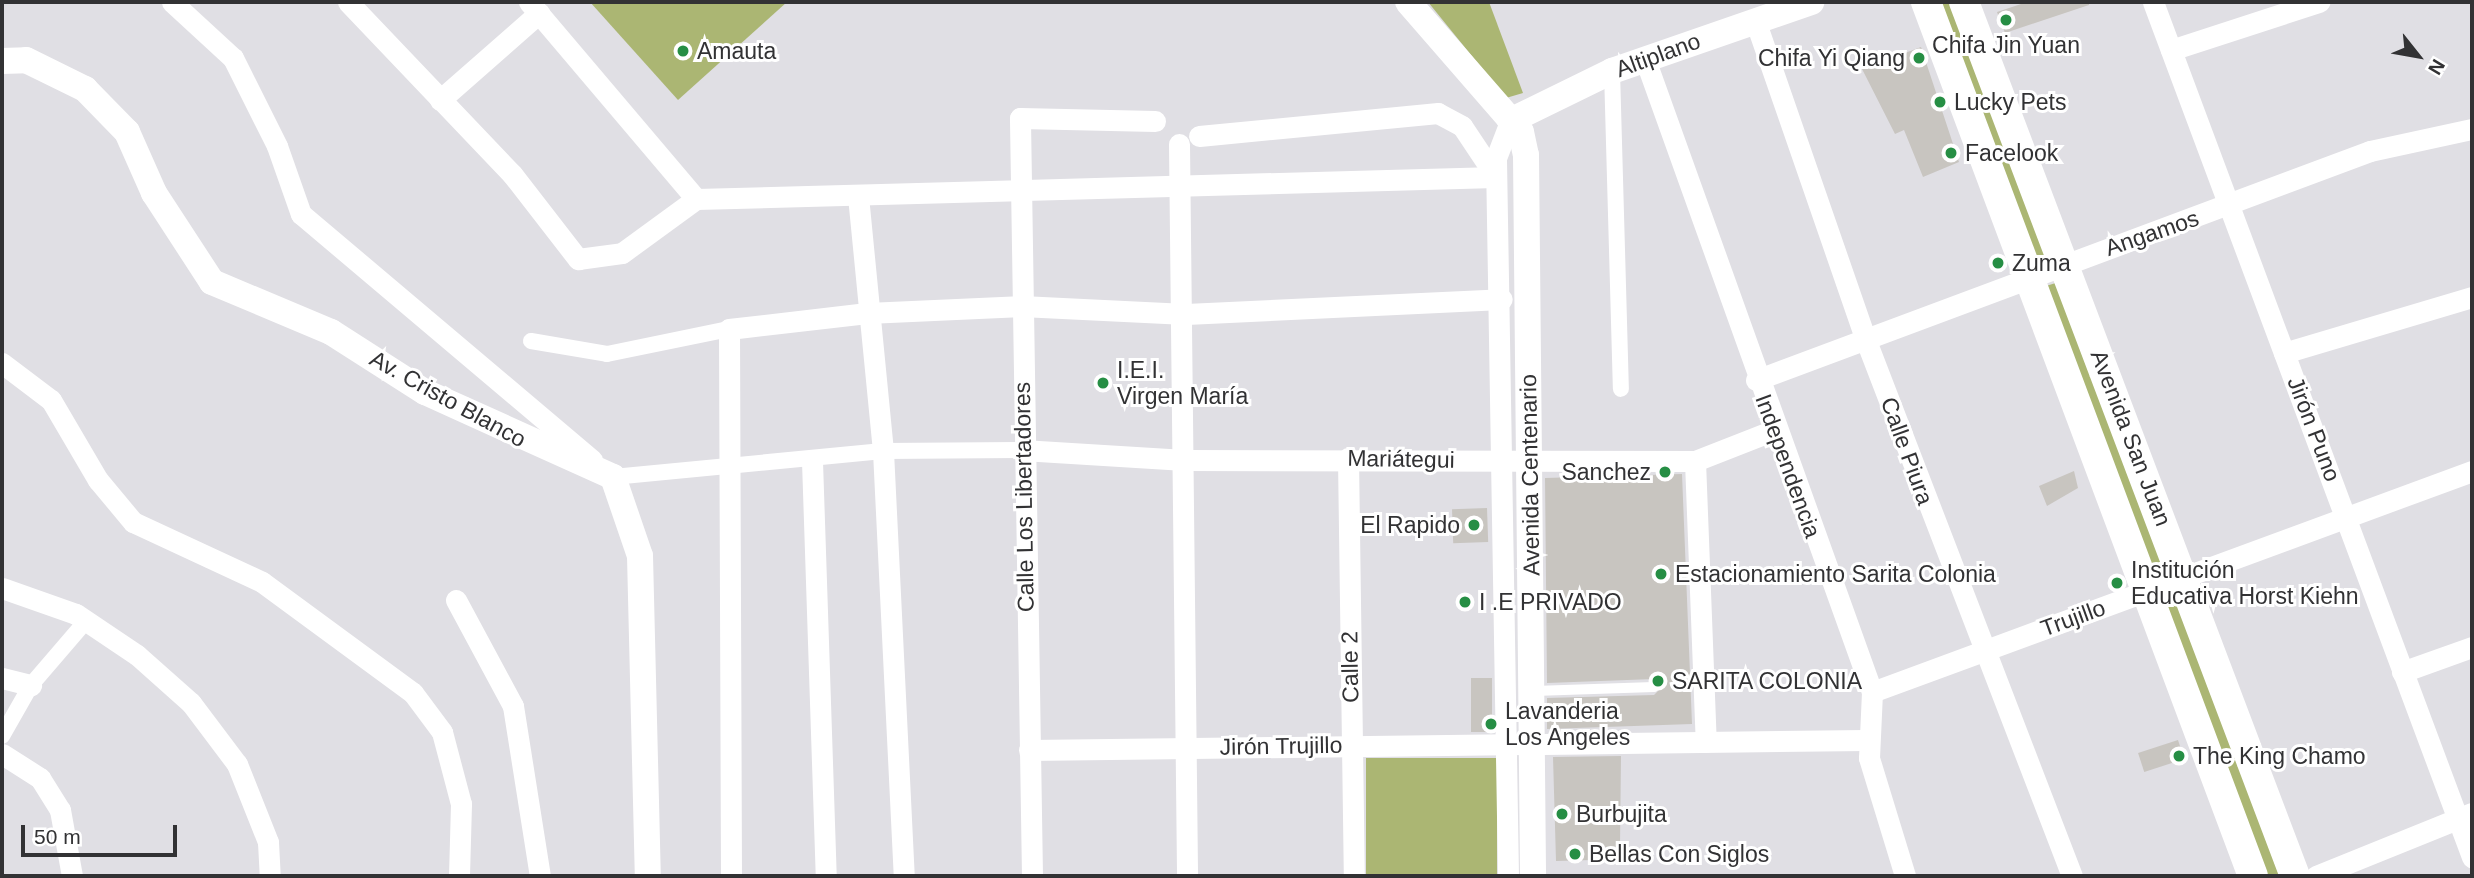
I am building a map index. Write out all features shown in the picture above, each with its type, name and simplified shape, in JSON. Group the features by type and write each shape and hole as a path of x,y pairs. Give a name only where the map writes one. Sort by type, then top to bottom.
{"main road":[{"name":"Avenida San Juan","path":"1926,2 2253,876"},
{"name":"Avenida San Juan","path":"1964,2 2295,876"}],"street":[{"path":"172,2 233,58 276,146 301,214 613,477 640,556 648,876"},
{"path":"348,2 512,174 578,259 622,253 696,199 1179,189 1496,177"},
{"name":"Avenida Centenario","path":"1408,2 1521,132 1526,155 1517,461 1522,742 1533,876"},
{"name":"Altiplano","path":"1510,121 1612,71 1811,2"},
{"name":"Jirón Puno","path":"2153,2 2226,208 2347,517 2402,672 2465,815 2472,857"},
{"path":"2171,50 2319,2"},
{"path":"440,100 534,7 696,199"},
{"name":"Calle Piura","path":"1755,20 1865,338 1981,651 2071,876"},
{"name":"Independencia","path":"1645,59 1756,380 1872,692 1866,740 1905,876"},
{"name":"Av. Cristo Blanco","path":"2,61 26,60 85,89 127,132 154,193 212,282 331,332 425,392 613,477"},
{"path":"1612,71 1620,389"},
{"path":"1187,876 1188,747 1179,189 1189,140 1438,113 1462,126 1496,177"},
{"name":"Calle Los Libertadores","path":"1032,876 1022,450 1020,118 1154,121"},
{"name":"Avenida Centenario","path":"1508,876 1522,742 1534,691 1502,299 1496,177 1510,121"},
{"name":"Angamos","path":"1756,380 2029,276 2226,208 2370,151 2472,129"},
{"path":"858,196 867,313 883,451 904,876"},
{"path":"2284,353 2472,297"},
{"path":"531,341 607,354 729,329 867,313 1021,306 1181,314 1502,299"},
{"path":"729,329 733,465 732,876"},
{"path":"3,367 51,400 98,480 133,522 262,582 413,693 442,732 457,792 458,876"},
{"name":"Mariátegui","path":"1022,450 1183,460 1348,458 1695,461 1774,430"},
{"path":"613,477 733,465 812,461 883,451 1022,450"},
{"name":"Calle 2","path":"1348,458 1354,876"},
{"path":"812,461 826,876"},
{"path":"1695,461 1706,742"},
{"name":"Trujillo","path":"1872,692 2472,471"},
{"path":"2,577 11,591 86,621 137,655 191,703 237,764 268,842 270,876"},
{"path":"456,600 513,706 540,876"},
{"path":"2,736 31,685 86,621"},
{"path":"2402,672 2472,647"},
{"path":"2,678 31,685"},
{"name":"Jirón Trujillo","path":"1029,750 1522,742 1866,740"},
{"path":"2,754 40,778 60,810 72,876"},
{"path":"2316,876 2465,815"}],"lane":[{"path":"1534,691 1654,687"}],"green space":[{"name":"Amauta","path":"590,2 787,2 678,100"},
{"path":"1428,2 1489,2 1523,93 1506,98"},
{"path":"1931,2 1953,2 2049,258 2046,265 2034,268"},
{"path":"2059,282 2174,575 2155,580 2046,286"},
{"path":"2179,595 2279,875 2262,876 2165,600"},
{"path":"1366,758 1497,758 1497,876 1366,876"}],"building":[{"path":"2027,2 2089,2 2089,5 2005,33 1997,12"},
{"path":"1921,47 1959,162 1923,177 1904,130 1895,134 1862,69"},
{"path":"2074,471 2078,488 2047,506 2039,486"},
{"path":"1682,474 1692,724 1547,729 1547,698 1654,695 1662,687 1654,679 1547,683 1545,478"},
{"path":"1487,508 1488,542 1453,543 1452,509"},
{"path":"1471,678 1492,678 1492,732 1471,732"},
{"path":"2178,740 2184,759 2144,772 2138,753"},
{"path":"1621,756 1620,847 1593,847 1593,860 1556,861 1553,757"}],"place":[{"name":"Chifa Jin Yuan","path":"2006,20"},
{"name":"Amauta","path":"683,51"},
{"name":"Chifa Yi Qiang","path":"1919,58"},
{"name":"Lucky Pets","path":"1940,102"},
{"name":"Facelook","path":"1951,153"},
{"name":"Zuma","path":"1998,263"},
{"name":"I.E.I. Virgen María","path":"1103,383"},
{"name":"Sanchez","path":"1665,472"},
{"name":"El Rapido","path":"1474,525"},
{"name":"Estacionamiento Sarita Colonia","path":"1661,574"},
{"name":"Institución Educativa Horst Kiehn","path":"2117,583"},
{"name":"I .E PRIVADO","path":"1465,602"},
{"name":"SARITA COLONIA","path":"1658,681"},
{"name":"Lavanderia Los Angeles","path":"1491,724"},
{"name":"The King Chamo","path":"2179,756"},
{"name":"Burbujita","path":"1562,814"},
{"name":"Bellas Con Siglos","path":"1575,854"}]}
